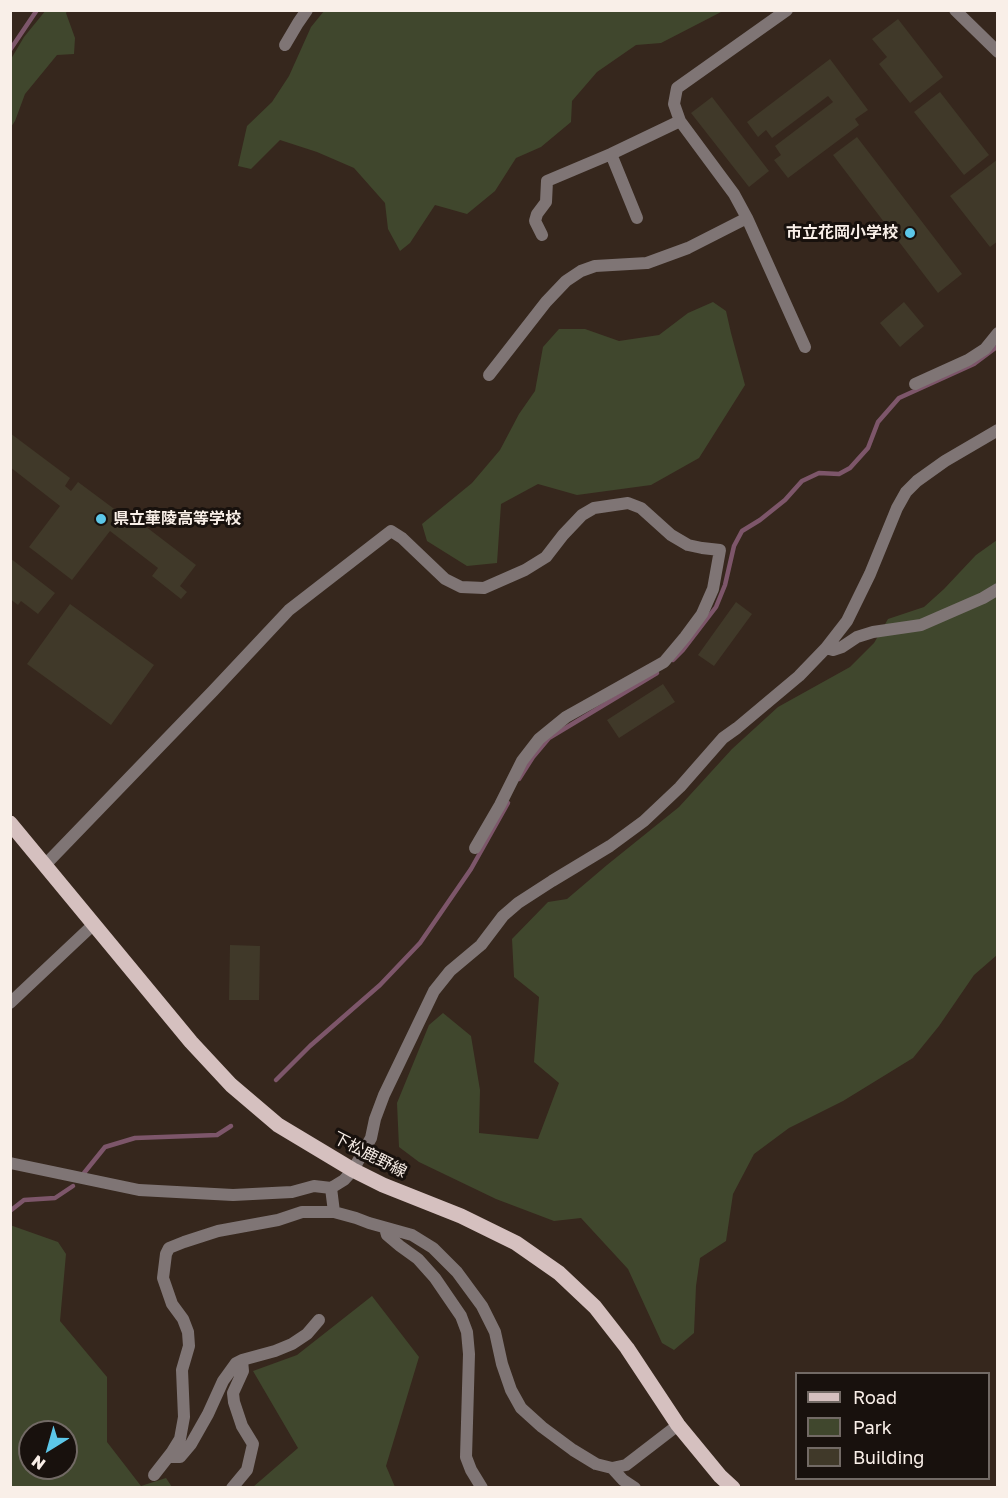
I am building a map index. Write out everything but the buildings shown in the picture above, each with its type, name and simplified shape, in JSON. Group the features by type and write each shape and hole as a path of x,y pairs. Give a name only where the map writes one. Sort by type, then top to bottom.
{"main road":[{"name":"下松鹿野線","path":"10,823 191,1042 231,1085 278,1125 353,1170 383,1185 461,1216 516,1243 559,1273 594,1307 627,1348 678,1425 720,1476 733,1488"}],"street":[{"path":"285,45 307,10"},
{"path":"787,10 677,88 674,104 680,122 734,194 747,218 805,347"},
{"path":"955,10 998,51"},
{"path":"543,235 535,221 546,202 547,181 680,122"},
{"path":"611,154 637,218"},
{"path":"489,375 546,302 566,281 581,271 595,266 647,263 688,248 747,218"},
{"path":"915,384 968,360 985,349 998,333"},
{"path":"10,1163 139,1190 233,1196 292,1192 314,1186 331,1188 344,1180 353,1170 371,1138 384,1095 434,991 450,971 481,945 503,916 518,903 610,846 644,821 681,787 723,738 799,676 826,648 847,621 906,492 945,461 998,430"},
{"path":"45,865 289,610 391,531 402,538 445,579 461,587 484,588 525,570 546,557 582,515 594,508 628,503 641,508 671,535 688,545 720,550 713,589 702,614 685,637 664,662 566,717 539,739 522,761 475,848"},
{"path":"826,648 833,650 842,647 857,636 873,632 921,625 998,589"},
{"path":"10,1003 94,924"},
{"path":"331,1188 334,1212"},
{"path":"154,1475 180,1439 184,1417 182,1370 189,1346 188,1332 183,1319 172,1304 163,1278 169,1248 218,1232 278,1220 302,1212 334,1212 356,1218 369,1224 412,1235 433,1248 457,1272 482,1306 495,1332 511,1390 521,1408 542,1427 596,1464 612,1468 626,1465 678,1425"},
{"path":"385,1228 387,1235 418,1258 435,1278 461,1316 467,1332 469,1354 466,1457 482,1488"},
{"path":"168,1457 180,1457 191,1444 223,1382 237,1363 292,1344 307,1334 320,1320"},
{"path":"232,1488 247,1470 253,1444 242,1426 234,1402 233,1393 243,1371 242,1360"},
{"path":"612,1468 623,1480 635,1488"}],"green space":[{"path":"46,10 67,11 75,38 74,54 57,55 25,94 11,127 11,59 24,37"},
{"path":"324,11 723,11 661,43 636,45 597,72 572,101 571,122 541,147 516,158 495,191 467,214 435,205 410,243 400,251 388,229 385,203 354,168 317,152 280,140 251,169 238,166 247,126 272,102 289,76 311,27"},
{"path":"713,302 726,311 745,385 699,458 651,485 577,495 538,484 501,504 497,563 467,566 427,541 422,524 472,483 500,450 519,414 535,391 543,347 559,329 585,329 619,341 659,335 688,313"},
{"path":"997,540 997,955 974,975 939,1026 913,1058 843,1101 789,1128 754,1154 733,1194 726,1241 700,1258 694,1333 674,1350 662,1343 628,1269 581,1218 554,1221 496,1199 419,1162 399,1147 397,1103 429,1025 443,1013 471,1036 480,1090 479,1133 538,1139 559,1083 534,1062 539,997 514,977 512,939 548,902 567,899 679,807 732,749 778,707 850,667 874,643 888,619 924,607 976,555"},
{"path":"10,1225 58,1242 66,1254 60,1321 107,1377 107,1442 141,1486 166,1478 172,1487 11,1487"},
{"path":"372,1296 419,1357 386,1466 395,1487 253,1487 298,1448 253,1371 297,1355"}],"waterway":[{"path":"10,50 37,10"},
{"path":"673,660 716,607 725,585 734,546 742,531 785,500 802,481 819,473 839,474 850,468 868,448 878,422 899,398 974,364 998,346"},
{"path":"519,779 549,738 657,673"},
{"path":"276,1080 310,1046 380,985 420,943 471,869 508,803"},
{"path":"84,1173 105,1147 135,1138 217,1135 231,1126"},
{"path":"10,1211 24,1200 55,1198 73,1186"}],"place":[{"name":"市立花岡小学校","path":"910,233"},
{"name":"県立華陵高等学校","path":"101,519"}]}
